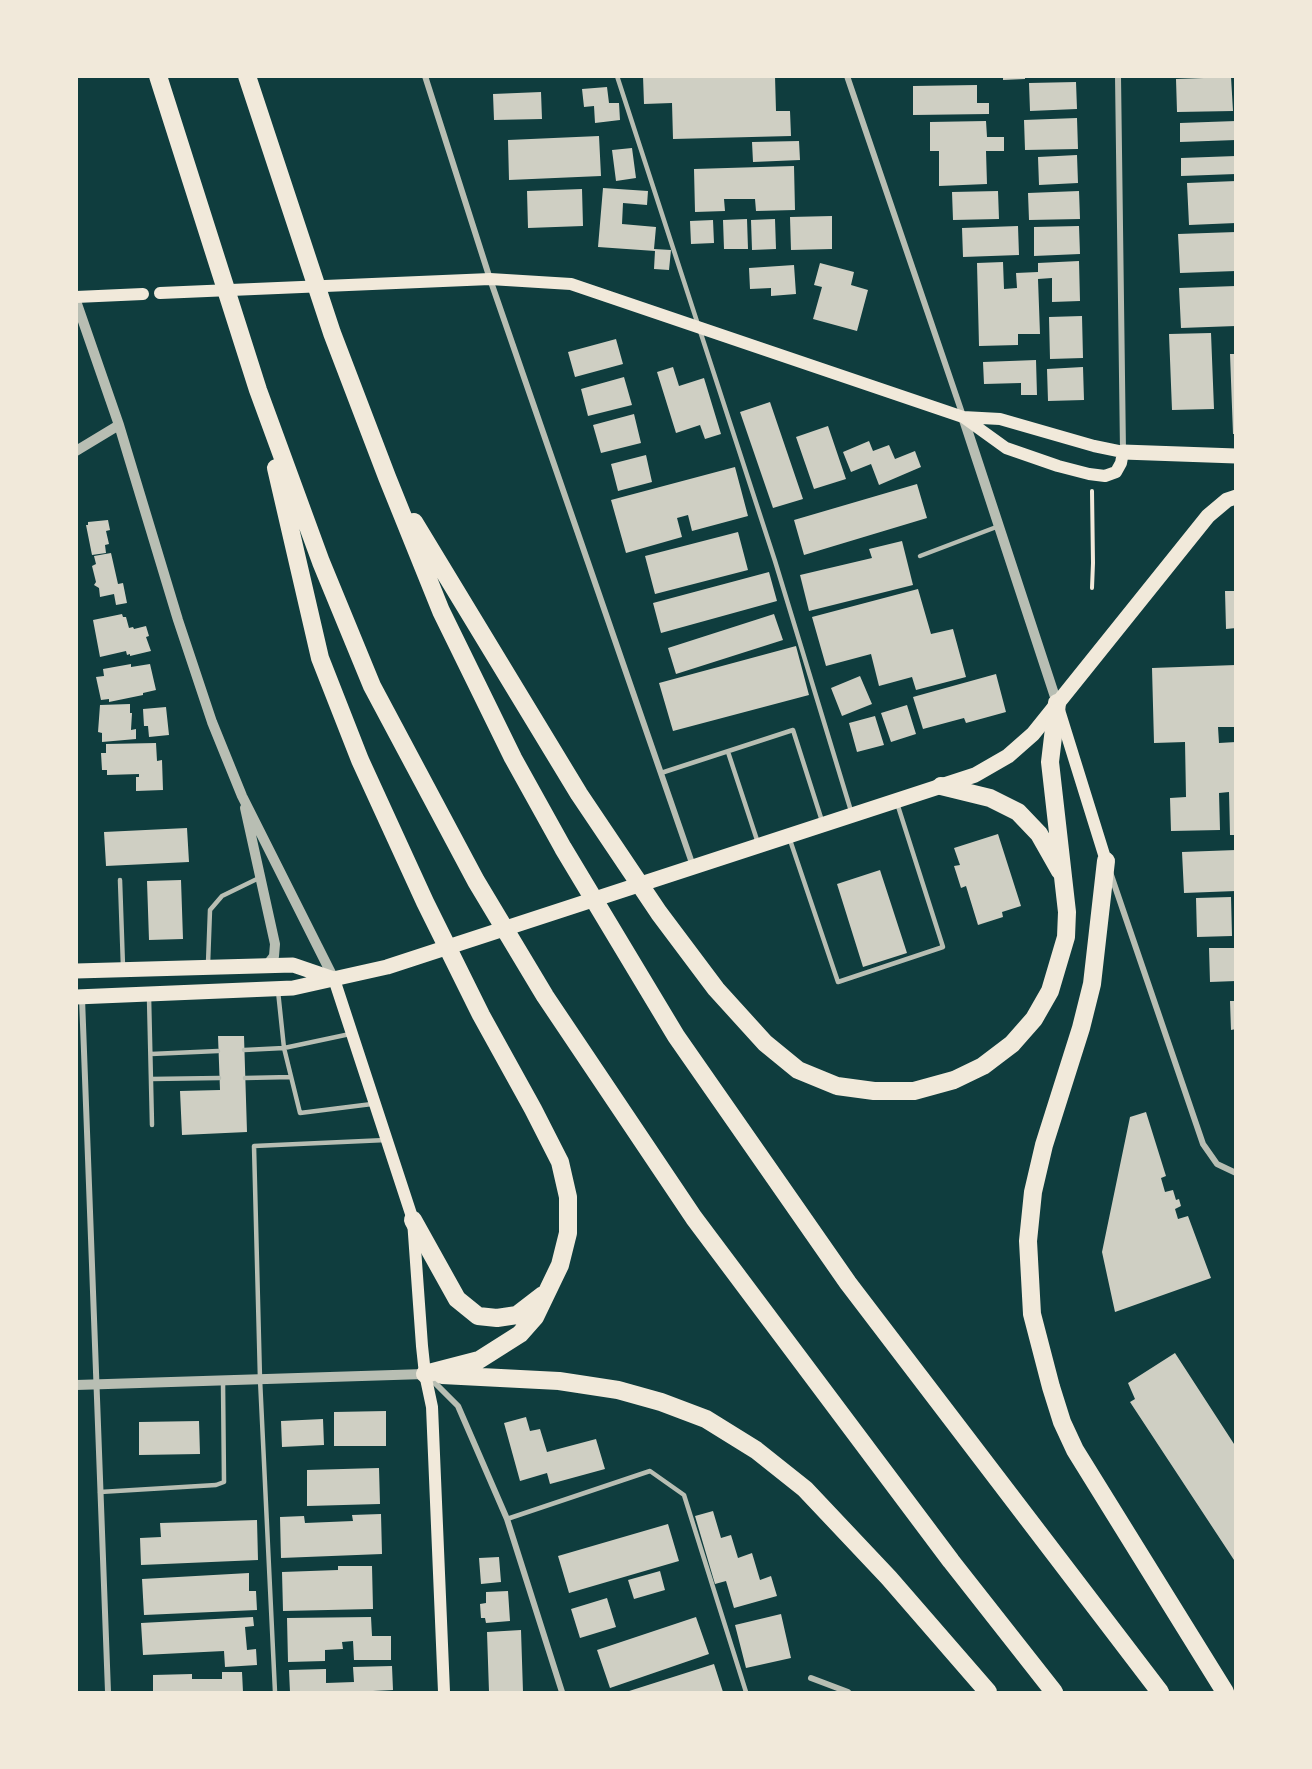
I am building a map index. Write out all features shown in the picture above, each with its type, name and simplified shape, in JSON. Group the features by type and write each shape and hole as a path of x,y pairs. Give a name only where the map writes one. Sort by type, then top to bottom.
{"highway":[{"path":"158,76 258,390 321,562 372,686 476,881 545,996 694,1218 951,1561 1054,1692"},
{"path":"247,76 332,333 441,611 513,758 563,848 676,1036 848,1283 1160,1692"},
{"path":"258,390 324,668 360,760 425,902 481,1015 560,1162 568,1197 568,1233 560,1265 535,1317 520,1334 479,1360 425,1374"},
{"path":"387,477 579,794 659,912 730,1005 765,1043 798,1070 837,1086 874,1091 914,1091 954,1080 983,1066 1034,1019 1050,991 1066,937 1066,901 1050,762 1057,703"},
{"path":"941,786 990,798 1018,812 1039,834 1063,875"},
{"path":"1106,861 1092,984 1076,1044 1044,1145 1033,1192 1028,1241 1032,1314 1056,1405 1075,1450 1225,1692"},
{"path":"413,1220 457,1299 478,1316 497,1318 517,1314 547,1292"},
{"path":"425,1374 559,1381 618,1390 661,1402 706,1419 756,1449 805,1489 889,1578 988,1692"}],"main road":[{"path":"160,293 490,279 571,284 963,417 1000,419 1123,452 1236,456"},
{"path":"76,299 142,294"},
{"path":"963,417 1006,448 1089,474 1106,476 1116,472 1123,452"},
{"path":"79,996 293,988 387,967 975,775 1008,756 1033,734 1208,516 1227,500 1236,497"},
{"path":"1057,703 1106,861"},
{"path":"76,971 293,965 334,979"},
{"path":"334,979 413,1220 425,1374 432,1407 444,1692"}],"street":[{"path":"425,76 490,279 693,866"},
{"path":"847,76 1057,703"},
{"path":"1118,76 1123,452"},
{"path":"142,294 160,293"},
{"path":"76,299 119,425 212,722 242,796 334,979"},
{"path":"76,451 119,425"},
{"path":"242,796 275,944 274,956 267,965"},
{"path":"1106,861 1203,1144 1217,1164 1236,1173"},
{"path":"79,996 108,1692"},
{"path":"76,1385 425,1374 458,1406 507,1519 562,1692"},
{"path":"811,1678 848,1692"}],"lane":[{"path":"617,76 775,561 852,815"},
{"path":"920,556 999,526"},
{"path":"661,773 793,730 823,824"},
{"path":"728,752 759,845"},
{"path":"788,835 838,982 943,947 896,801"},
{"path":"208,966 210,910 222,896 259,878"},
{"path":"120,880 123,970"},
{"path":"278,989 284,1048 300,1113 376,1104"},
{"path":"149,994 152,1125"},
{"path":"244,1050 284,1048 353,1034"},
{"path":"151,1054 218,1051"},
{"path":"245,1078 291,1077"},
{"path":"151,1079 219,1078"},
{"path":"274,1692 260,1379 254,1146 388,1140"},
{"path":"100,1492 216,1485 224,1482 223,1380"},
{"path":"507,1519 650,1471 684,1495 746,1692"}],"path":[{"path":"1092,491 1094,563 1092,588"}],"building":[{"path":"643,76 775,76 776,111 790,111 791,136 673,139 672,103 644,104"},
{"path":"1003,76 1025,76 1025,79 1003,80"},
{"path":"1231,77 1233,111 1177,112 1176,79"},
{"path":"1076,82 1077,109 1030,111 1029,83"},
{"path":"977,85 977,103 989,103 989,114 913,115 913,86"},
{"path":"607,87 609,103 619,103 620,120 595,123 594,106 584,107 582,89"},
{"path":"541,92 542,119 494,120 493,94"},
{"path":"1077,118 1078,149 1025,150 1024,120"},
{"path":"986,121 987,137 1004,137 1004,151 986,151 987,184 939,186 939,151 930,151 930,122"},
{"path":"1236,121 1236,140 1180,142 1180,123"},
{"path":"599,136 601,176 509,180 508,140"},
{"path":"799,141 800,160 753,162 752,142"},
{"path":"632,148 636,178 616,181 612,150"},
{"path":"1077,155 1078,183 1039,185 1038,157"},
{"path":"1236,156 1236,174 1181,176 1181,158"},
{"path":"794,166 795,210 756,211 755,199 724,199 725,211 695,212 694,169"},
{"path":"1236,181 1236,223 1189,225 1187,183"},
{"path":"603,188 648,191 647,205 623,203 622,224 656,227 654,249 671,250 669,270 654,269 655,251 598,247"},
{"path":"582,189 583,226 528,228 527,191"},
{"path":"998,191 999,219 953,220 952,192"},
{"path":"1079,191 1080,219 1029,220 1028,193"},
{"path":"832,216 832,249 791,250 790,217"},
{"path":"747,219 748,249 724,249 723,220"},
{"path":"775,219 776,249 752,250 751,220"},
{"path":"713,220 714,243 691,244 690,221"},
{"path":"1018,226 1019,255 963,257 962,228"},
{"path":"1079,226 1080,254 1034,256 1034,227"},
{"path":"1236,232 1236,271 1180,273 1178,234"},
{"path":"1079,261 1080,301 1052,302 1052,278 1038,279 1040,334 1018,334 1018,345 979,346 977,263 1003,262 1004,289 1017,288 1016,273 1038,272 1038,263"},
{"path":"820,263 854,272 851,285 868,290 857,331 813,319 822,287 814,285"},
{"path":"794,265 796,294 771,296 771,288 750,289 749,268"},
{"path":"1236,286 1236,326 1181,328 1179,288"},
{"path":"1082,316 1083,358 1050,359 1049,317"},
{"path":"1211,333 1214,409 1172,410 1169,334"},
{"path":"616,339 623,364 575,377 568,352"},
{"path":"1230,354 1236,354 1236,434 1233,434"},
{"path":"1036,360 1037,395 1021,395 1021,383 984,384 983,362"},
{"path":"673,367 679,386 704,378 721,434 705,439 700,425 676,433 657,372"},
{"path":"1083,367 1084,400 1048,401 1047,369"},
{"path":"624,377 632,405 588,416 581,389"},
{"path":"770,402 803,499 773,508 740,412"},
{"path":"634,414 641,443 601,453 593,425"},
{"path":"828,426 846,479 814,489 796,437"},
{"path":"869,441 873,451 889,445 895,459 915,451 921,467 879,485 871,464 851,472 843,452"},
{"path":"646,455 652,482 618,491 611,464"},
{"path":"735,467 748,516 692,531 688,515 677,518 682,537 626,553 611,500"},
{"path":"917,484 927,518 804,555 794,520"},
{"path":"108,520 110,530 106,531 109,544 105,545 106,553 92,555 86,525 88,522"},
{"path":"738,532 748,570 655,594 645,556"},
{"path":"902,541 913,585 809,611 800,575 872,558 869,549"},
{"path":"111,553 118,584 123,583 127,603 116,605 114,594 100,597 99,588 94,585 96,582 92,566 96,564 94,556"},
{"path":"769,572 777,601 661,633 653,603"},
{"path":"918,589 931,634 953,629 966,677 916,690 912,677 879,686 871,654 826,666 812,617"},
{"path":"1225,591 1236,591 1236,628 1226,629"},
{"path":"122,614 126,617 129,628 146,626 149,636 146,637 151,651 130,656 126,651 100,657 93,620"},
{"path":"774,614 783,640 676,674 668,648"},
{"path":"796,646 809,695 673,731 659,683"},
{"path":"131,664 131,667 150,664 156,690 109,702 109,699 101,700 96,677 104,676 103,669"},
{"path":"1236,665 1236,727 1218,727 1219,743 1236,742 1236,835 1230,835 1229,792 1219,793 1220,830 1171,831 1170,798 1186,797 1185,742 1154,743 1152,668"},
{"path":"996,674 1006,712 966,723 964,718 923,729 913,697"},
{"path":"860,676 872,704 842,716 831,688"},
{"path":"130,704 131,730 136,729 136,739 102,742 102,733 98,732 100,705"},
{"path":"907,705 916,734 891,742 881,713"},
{"path":"166,707 169,735 149,737 148,726 144,726 143,709"},
{"path":"875,716 884,745 857,752 849,723"},
{"path":"156,743 157,761 162,760 163,790 136,791 136,777 139,777 139,774 107,775 107,770 102,770 101,753 106,753 106,744"},
{"path":"187,828 189,862 106,866 104,832"},
{"path":"998,834 1021,906 1002,912 1003,917 978,925 966,886 961,888 954,866 960,865 954,848"},
{"path":"1236,850 1236,891 1184,893 1182,852"},
{"path":"880,870 907,953 863,967 837,884"},
{"path":"181,880 183,939 149,940 147,881"},
{"path":"1231,897 1232,936 1197,937 1196,898"},
{"path":"1209,948 1236,948 1236,981 1210,982"},
{"path":"1230,1001 1236,1001 1236,1029 1231,1030"},
{"path":"218,1036 244,1036 247,1132 182,1135 180,1091 220,1090"},
{"path":"1146,1112 1166,1176 1161,1178 1165,1192 1173,1190 1176,1200 1179,1199 1181,1206 1175,1209 1178,1219 1188,1216 1211,1278 1115,1312 1102,1252 1130,1117"},
{"path":"1175,1353 1236,1447 1236,1563 1130,1402 1135,1399 1128,1383"},
{"path":"386,1411 386,1446 334,1446 334,1412"},
{"path":"526,1417 530,1431 540,1429 547,1452 596,1439 605,1469 550,1484 547,1473 520,1481 504,1423"},
{"path":"323,1419 324,1445 282,1447 281,1421"},
{"path":"199,1421 200,1454 139,1455 139,1422"},
{"path":"379,1468 380,1504 307,1506 307,1470"},
{"path":"713,1511 721,1538 731,1535 738,1558 752,1553 760,1580 771,1576 777,1596 734,1608 726,1581 715,1584 695,1516"},
{"path":"381,1514 382,1554 281,1558 280,1517 304,1516 305,1523 353,1521 352,1515"},
{"path":"257,1520 258,1560 141,1565 140,1538 161,1537 160,1523"},
{"path":"668,1524 679,1561 569,1593 558,1556"},
{"path":"499,1557 501,1582 481,1584 479,1558"},
{"path":"338,1566 372,1566 373,1609 283,1611 282,1572 338,1570"},
{"path":"660,1571 665,1590 634,1599 628,1580"},
{"path":"249,1573 249,1591 256,1591 257,1610 144,1615 142,1579"},
{"path":"508,1591 510,1621 486,1623 485,1618 481,1618 480,1604 486,1603 486,1592"},
{"path":"607,1598 616,1627 580,1638 571,1609"},
{"path":"781,1614 791,1658 746,1668 735,1625"},
{"path":"253,1617 254,1626 245,1627 247,1650 256,1649 257,1665 225,1667 224,1651 143,1655 141,1623"},
{"path":"371,1617 372,1636 391,1636 391,1660 354,1660 353,1641 342,1642 343,1649 325,1650 325,1661 288,1662 287,1618"},
{"path":"696,1617 709,1654 610,1688 597,1650"},
{"path":"521,1630 523,1692 489,1692 487,1632"},
{"path":"714,1664 723,1692 626,1692"},
{"path":"392,1666 393,1690 290,1692 289,1670 326,1669 326,1683 354,1682 353,1667"},
{"path":"222,1672 242,1672 243,1692 153,1692 153,1675 192,1674 192,1679 222,1679"}]}
